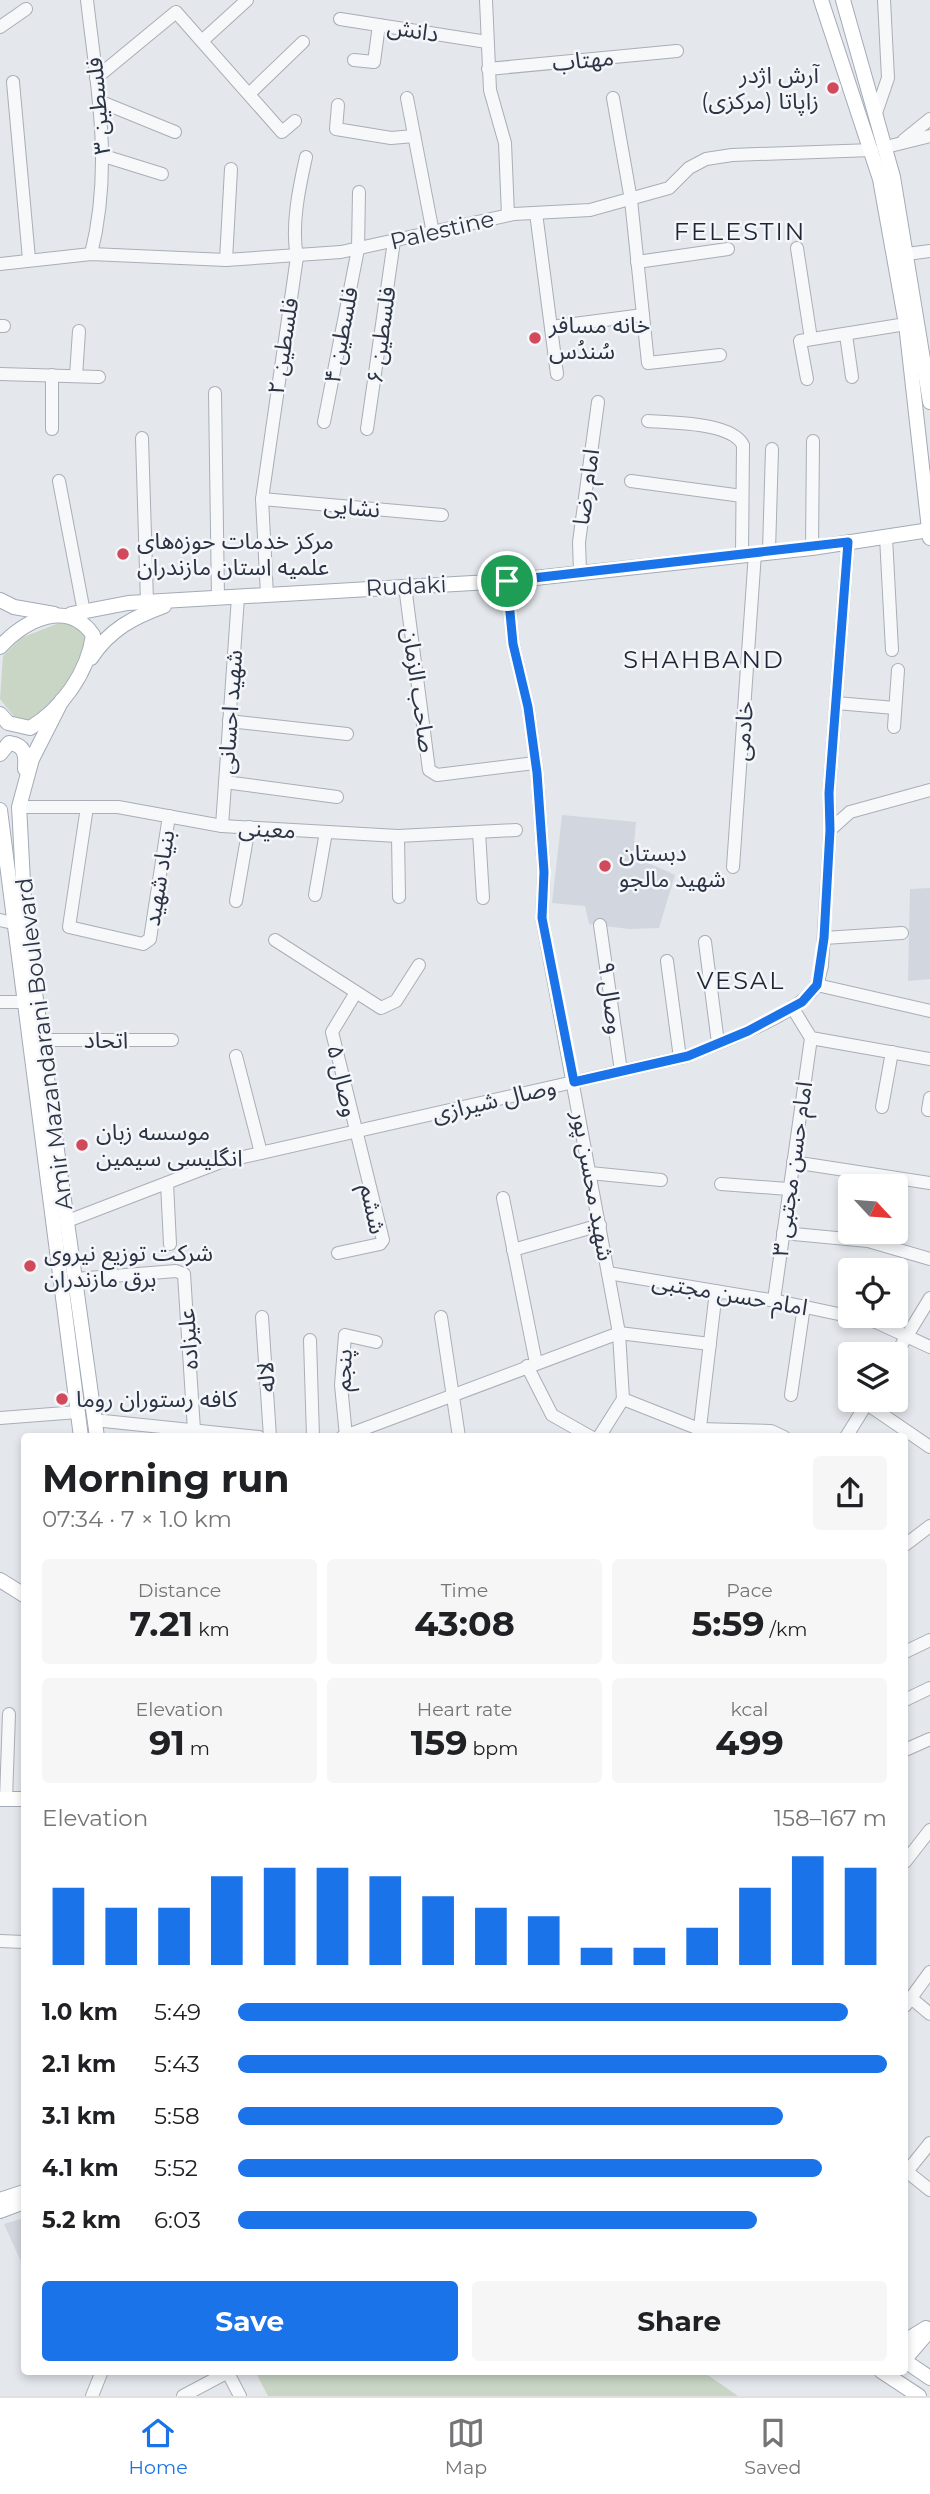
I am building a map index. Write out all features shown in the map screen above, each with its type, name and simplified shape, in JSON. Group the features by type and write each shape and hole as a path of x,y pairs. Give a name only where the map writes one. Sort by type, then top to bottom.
{"main road":[{"path":"821,0 885,147 880,180 930,402"},
{"path":"843,0 885,147 907,254 930,533"},
{"name":"Rudaki","path":"0,647 19,629 46,617 117,605 507,581 930,533"},
{"path":"0,600 14,607 72,614 85,624 93,635 91,650 81,673 46,719 30,728 8,723 0,714"},
{"name":"Rudaki","path":"81,673 101,643 124,624 175,601"},
{"path":"117,605 110,609 108,621 113,625 124,624"},
{"name":"Amir Mazandarani Boulevard","path":"62,700 32,759 19,807 26,921 65,1222 96,1433"},
{"path":"0,754 9,743 24,750 24,784"},
{"name":"Amir Mazandarani Boulevard","path":"0,810 6,921 23,1002 81,1433"},
{"path":"0,1580 21,1592"},
{"path":"3,1799 21,1799"},
{"path":"0,2200 21,2193"},
{"path":"0,2211 21,2203"},
{"path":"908,2339 930,2328"},
{"path":"908,2356 930,2328"},
{"path":"908,2362 930,2378"},
{"path":"892,2375 919,2396"}],"street":[{"name":"فلسطین ۳","path":"87,0 104,156 99,225 92,254"},
{"path":"202,41 247,0"},
{"path":"486,0 490,90 505,143 508,215"},
{"path":"876,113 888,78 884,0"},
{"path":"0,27 26,9"},
{"path":"96,78 176,12 282,132 295,121"},
{"name":"دانش","path":"340,19 487,42"},
{"path":"354,60 374,62 379,25"},
{"path":"249,94 303,42"},
{"name":"مهتاب","path":"488,69 677,51"},
{"path":"12,82 29,260"},
{"path":"407,97 433,233"},
{"path":"613,98 631,200 648,363 720,355"},
{"path":"99,101 175,132"},
{"path":"338,104 336,129 391,138 414,136"},
{"path":"885,147 930,119"},
{"name":"Palestine","path":"0,264 92,254 226,260 297,257 358,249 508,215 590,210 631,200 669,188 689,168 706,159 732,155 885,147 930,135"},
{"path":"104,156 162,174"},
{"name":"فلسطین ۲","path":"267,595 262,499 297,257 294,242 298,190 306,157"},
{"path":"226,260 231,169"},
{"name":"فلسطین ۴","path":"324,422 358,249 359,192"},
{"path":"536,213 557,374"},
{"name":"فلسطین ۶","path":"367,429 394,241"},
{"path":"797,248 807,379"},
{"path":"638,262 727,249"},
{"path":"907,254 930,251"},
{"path":"551,327 643,315"},
{"path":"806,340 912,323"},
{"path":"76,376 79,331"},
{"path":"846,335 852,377"},
{"path":"0,374 99,377"},
{"path":"52,376 52,429"},
{"path":"215,393 218,598"},
{"name":"امام رضا","path":"580,572 579,542 598,402"},
{"path":"648,421 714,428 734,435 743,444 742,496 755,553"},
{"path":"142,438 148,602"},
{"path":"813,441 813,548"},
{"path":"755,553 772,449"},
{"path":"59,481 72,614"},
{"path":"631,481 742,496"},
{"name":"نشایی","path":"262,499 442,515"},
{"path":"886,537 892,650"},
{"path":"848,542 829,793 830,830 824,938 817,985 930,1011"},
{"name":"خادمی","path":"733,867 755,553"},
{"name":"شهید محسن پور","path":"507,581 513,644 528,707 535,762 542,837 542,918 619,1333 623,1399"},
{"name":"صاحب الزمان","path":"405,586 429,770 437,775 535,762"},
{"name":"شهید احسانی","path":"222,826 238,597"},
{"path":"894,727 898,670"},
{"path":"835,703 895,708"},
{"path":"229,721 347,734"},
{"path":"225,782 337,797"},
{"path":"830,830 850,812 930,790"},
{"name":"معینی","path":"19,807 118,807 222,826 398,836 516,830"},
{"name":"بنیاد شهید","path":"87,807 69,927 147,942 169,816"},
{"path":"236,901 249,827"},
{"path":"315,895 326,832"},
{"path":"479,832 483,898"},
{"path":"398,836 399,897"},
{"name":"وصال ۹","path":"600,925 621,1071"},
{"path":"824,938 902,933"},
{"path":"275,940 382,1008 389,1007 419,965"},
{"path":"705,942 718,1043"},
{"path":"667,961 680,1058"},
{"name":"وصال شیرازی","path":"65,1222 221,1162 680,1058 718,1043 802,1002 817,985"},
{"name":"وصال ۵","path":"355,993 332,1032 355,1132"},
{"path":"0,1002 23,1002"},
{"path":"792,1007 811,1038 930,1059"},
{"name":"امام حسن مجتبی ۳","path":"774,1300 811,1038"},
{"name":"اتحاد","path":"41,1040 172,1040"},
{"path":"882,1107 892,1052"},
{"path":"236,1056 261,1153"},
{"name":"ششم","path":"338,1253 380,1244 383,1240 355,1132"},
{"path":"793,1162 930,1183"},
{"path":"590,1173 661,1181"},
{"path":"167,1183 170,1244"},
{"path":"721,1184 789,1189"},
{"path":"503,1198 531,1365 552,1415 584,1433"},
{"path":"513,1250 600,1225"},
{"path":"783,1233 868,1241 930,1258"},
{"name":"علیزاده","path":"75,1279 176,1271 184,1274 194,1430"},
{"name":"امام حسن مجتبی","path":"608,1273 774,1300 876,1322 930,1347"},
{"path":"699,1433 716,1291"},
{"path":"903,1342 930,1298"},
{"path":"791,1395 804,1306"},
{"name":"لاله","path":"262,1317 270,1433"},
{"path":"441,1317 454,1392 458,1433"},
{"path":"378,1431 454,1392 619,1333 710,1344"},
{"name":"پنجم","path":"344,1433 341,1385 345,1335 376,1342"},
{"path":"310,1340 313,1433"},
{"path":"602,1433 623,1399 699,1433 775,1433"},
{"path":"0,1418 78,1412"},
{"path":"849,1433 862,1412"},
{"path":"883,1412 928,1442"},
{"path":"94,1420 222,1433"},
{"path":"908,1543 930,1526"},
{"path":"908,1651 930,1640"},
{"path":"908,1699 930,1688"},
{"path":"3,1799 9,1714"},
{"path":"908,1750 930,1739"},
{"path":"908,1858 930,1830"},
{"path":"0,1941 21,1942"},
{"path":"930,1972 908,2002 930,2014"},
{"path":"908,2169 930,2143"},
{"path":"908,2174 930,2190"},
{"path":"92,2396 100,2375"},
{"path":"183,2396 222,2375"},
{"path":"230,2375 240,2396"}],"shaded area":[{"name":"دبستان شهید مالجو","path":"562,815 636,822 633,856 675,875 659,928 629,929 589,924 585,906 552,903"},
{"path":"930,888 930,979 908,981 910,889"},
{"path":"21,2219 21,2261 4,2224"}],"green space":[{"path":"59,623 75,625 85,636 78,662 65,685 48,705 27,721 16,719 0,699 3,656 21,638"},
{"path":"257,2375 708,2375 738,2396 268,2396"}],"place":[{"name":"آرش اژدر زاپاتا (مرکزی)","path":"833,88"},
{"name":"خانه مسافر سُندُس","path":"535,338"},
{"name":"مرکز خدمات حوزه‌های علمیه استان مازندران","path":"123,554"},
{"name":"دبستان شهید مالجو","path":"605,866"},
{"name":"موسسه زبان انگلیسی سیمین","path":"82,1145"},
{"name":"شرکت توزیع نیروی برق مازندران","path":"30,1266"},
{"name":"کافه رستوران روما","path":"62,1399"}],"district":[{"name":"FELESTIN","path":"740,232"},
{"name":"SHAHBAND","path":"704,660"},
{"name":"VESAL","path":"741,981"}],"route":[{"path":"848,542 829,793 830,830 822,966 817,985 802,1002 748,1031 688,1056 574,1082 542,918 544,872 537,773 528,707 513,644 507,581 848,542"}]}
